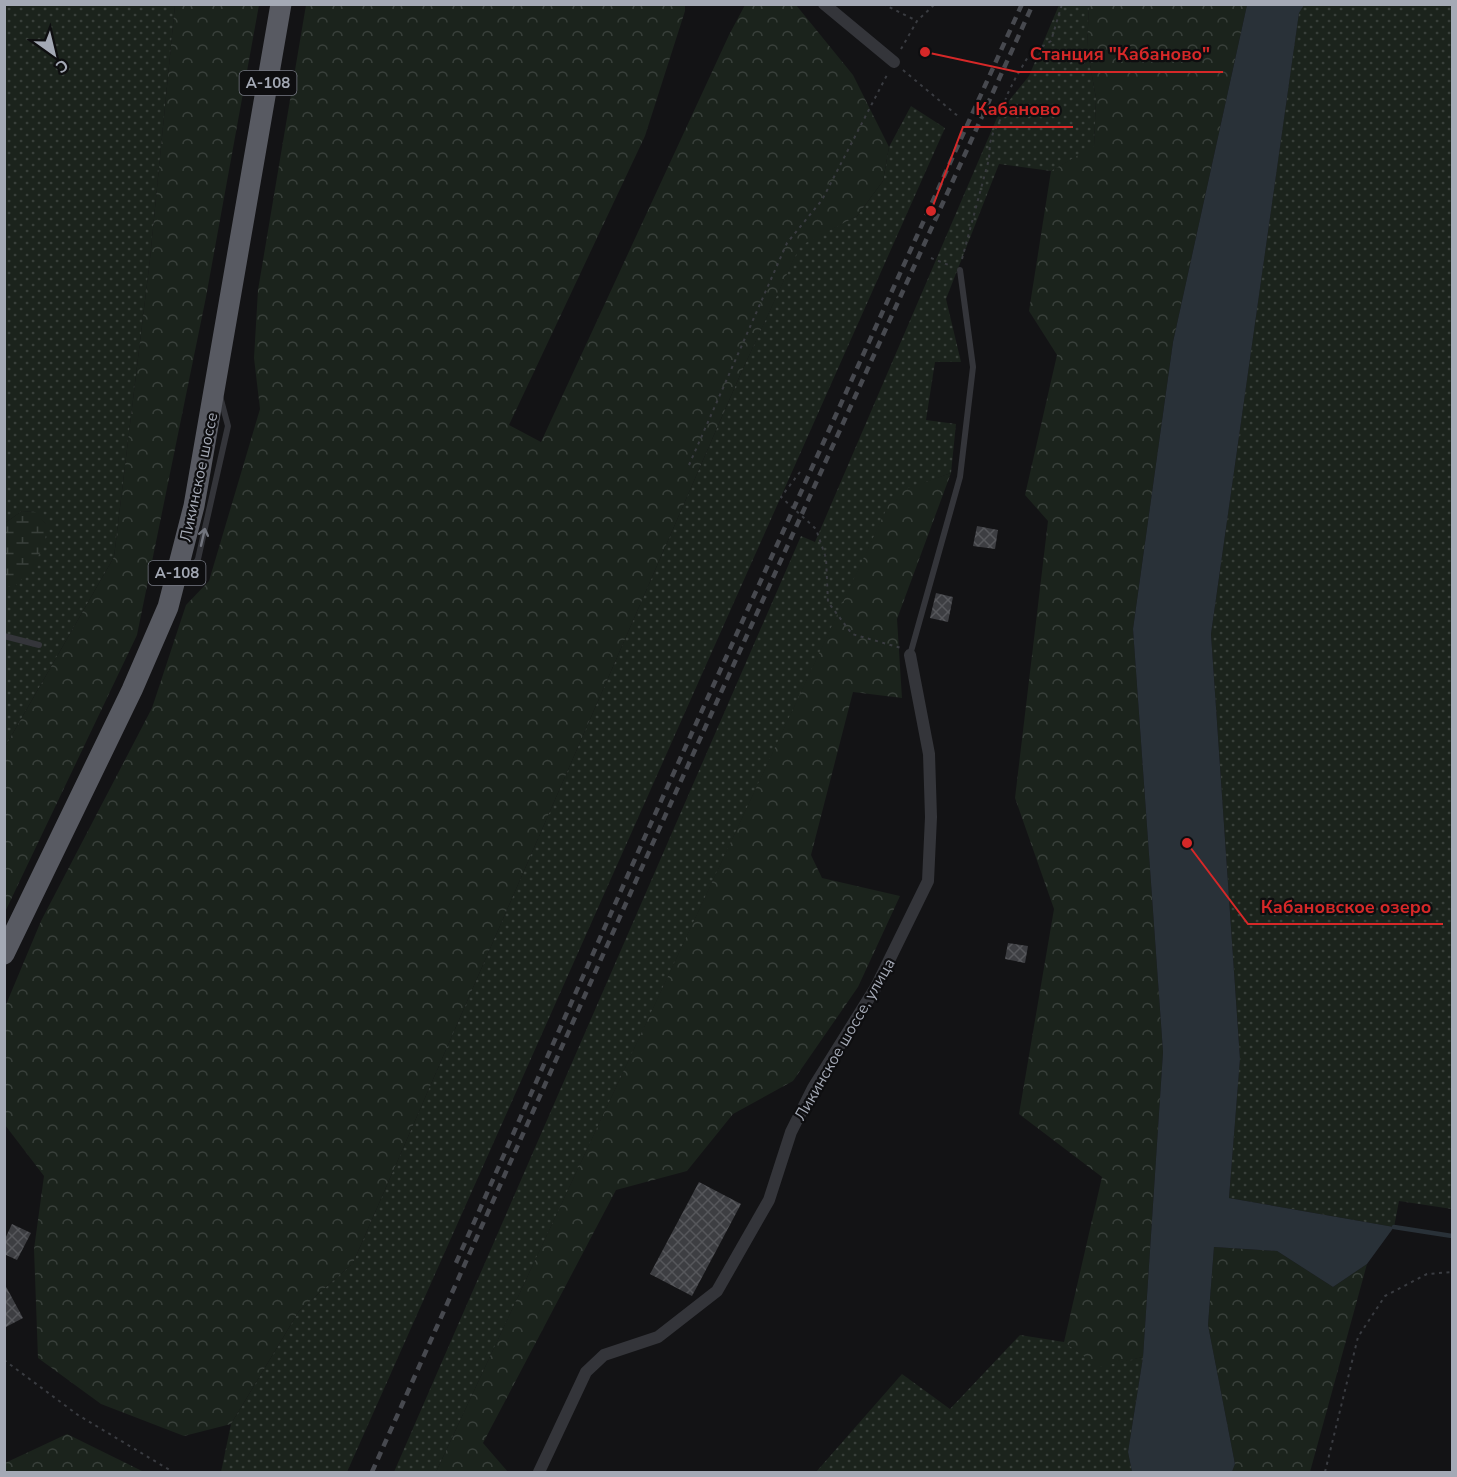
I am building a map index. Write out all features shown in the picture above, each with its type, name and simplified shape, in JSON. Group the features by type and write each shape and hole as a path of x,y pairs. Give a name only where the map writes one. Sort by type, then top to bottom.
{"highway":[{"name":"Ликинское шоссе","path":"4,954 132,690 168,608 194,506 281,4"}],"street":[{"path":"824,4 894,62"},
{"name":"Ликинское шоссе, улица","path":"539,1473 586,1372 604,1355 658,1337 717,1291 769,1200 791,1132 813,1088 876,987 928,881 931,817 928,754 910,655"}],"lane":[{"path":"910,655 960,477 974,367 960,270"},
{"path":"4,636 39,645"}],"path":[{"path":"883,4 917,21"},
{"path":"689,465 787,243 822,200 917,21 935,4"},
{"path":"931,258 960,270 989,159 990,143 1004,113 1006,97 1029,55 1051,41 1062,4"},
{"path":"894,62 959,117"},
{"path":"800,472 782,497 816,529 826,558 828,602 852,634 898,645 910,655"},
{"path":"1325,1473 1358,1337 1385,1296 1427,1274 1452,1272"},
{"path":"4,1360 78,1415 173,1473"}],"green space":[{"path":"5,5 175,5 150,259 114,557 5,747 5,586 15,586 47,525 34,512 22,511 5,523"},
{"path":"175,5 259,5 206,297 137,635 5,912 5,747 114,557 150,259"},
{"path":"306,5 685,5 645,136 509,425 541,442 729,35 745,5 796,5 853,75 889,147 883,181 857,216 800,246 741,373 353,1263 299,1311 231,1424 184,1436 101,1404 38,1358 34,1249 44,1176 5,1125 5,1007 41,921 152,708 186,605 209,581 260,409 254,358 258,290"},
{"path":"1059,5 1089,5 1087,48 1096,98 1094,147 1051,171 999,164 946,299 961,362 935,362 926,420 956,424 951,473 894,494 436,1472 394,1472 801,536 815,542 999,113 1029,76"},
{"path":"1089,5 1247,5 1173,342 1133,629 1163,1052 1143,1357 1099,1367 1064,1342 1102,1177 1019,1114 1054,909 1015,798 1048,521 1025,495 1057,355 1029,311 1051,171 1094,146 1096,98 1087,48"},
{"path":"1304,5 1452,5 1452,1209 1399,1201 1394,1227 1229,1198 1240,1058 1211,634 1299,12"},
{"path":"911,106 945,128 347,1472 221,1472 231,1424 299,1311 353,1263 741,373 800,245 857,216 883,181 889,147"},
{"path":"951,473 897,619 902,698 853,692 811,855 822,878 900,896 858,987 793,1081 733,1114 687,1171 616,1190 483,1443 508,1472 436,1472 894,493"},
{"path":"22,511 35,512 47,525 44,542 27,574 15,586 5,586 5,523"},
{"path":"1214,1247 1277,1251 1333,1287 1367,1264 1310,1472 1232,1472 1235,1464 1208,1325"},
{"path":"1020,1335 1064,1342 1099,1366 1143,1357 1128,1452 1132,1472 816,1472 902,1374 950,1409"},
{"path":"67,1434 144,1472 5,1472 5,1463"}],"shaded area":[{"path":"1247,5 1304,5 1299,13 1211,634 1240,1059 1229,1198 1394,1227 1367,1264 1333,1287 1277,1251 1214,1247 1208,1325 1235,1464 1232,1472 1132,1472 1128,1452 1143,1357 1163,1052 1133,629 1173,342"}],"building":[{"path":"977,526 998,530 995,549 973,546"},
{"path":"936,593 953,597 948,622 930,618"},
{"path":"1008,943 1028,946 1025,963 1005,959"},
{"path":"699,1182 741,1204 692,1296 650,1274"},
{"path":"12,1224 31,1233 17,1260 4,1254 4,1241"},
{"path":"4,1283 23,1318 4,1328"}],"waterway":[{"path":"1394,1227 1452,1236"}],"railway":[{"path":"456,1263 647,832 1022,4"},
{"path":"372,1472 656,836 1033,4"}],"place":[{"name":"Станция \"Кабаново\"","path":"925,52"},
{"name":"Кабаново","path":"931,211"},
{"name":"Кабановское озеро","path":"1187,843"}]}
